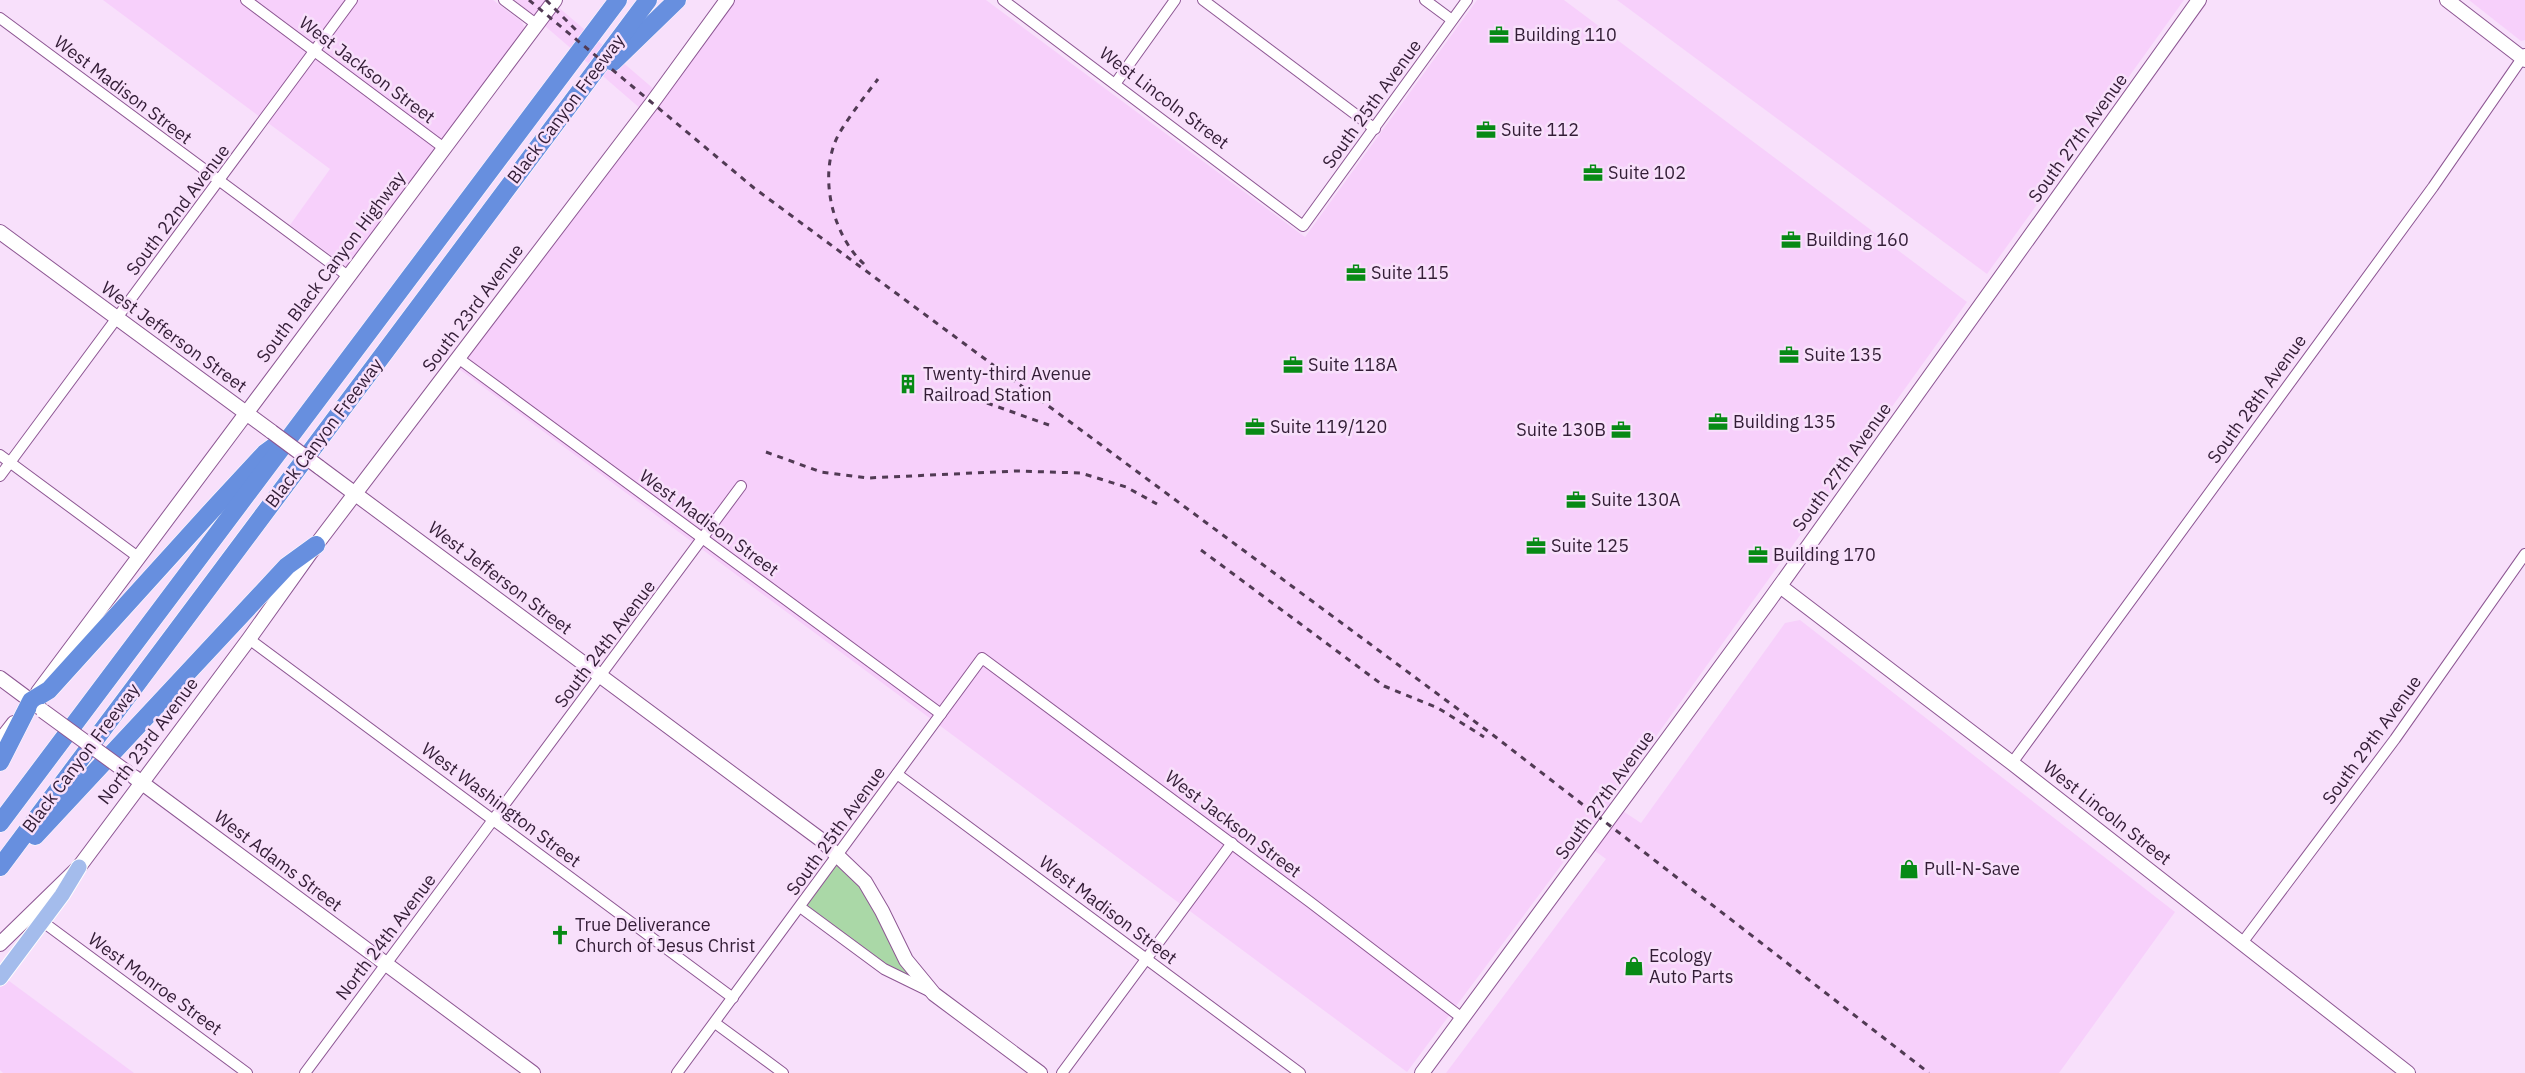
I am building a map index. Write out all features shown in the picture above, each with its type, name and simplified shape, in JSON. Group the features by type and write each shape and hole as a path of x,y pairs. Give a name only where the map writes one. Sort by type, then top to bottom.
{"highway":[{"path":"558,80 605,0"},
{"name":"Black Canyon Freeway","path":"0,823 300,426 618,0"},
{"name":"Black Canyon Freeway","path":"0,868 648,0"},
{"path":"565,110 677,0"},
{"path":"0,762 48,690 265,453 300,426"},
{"path":"0,868 38,832 286,566 316,545"}],"main road":[{"name":"South Black Canyon Highway","path":"0,741 37,706 138,557 555,0"},
{"name":"South 23rd Avenue","path":"249,639 354,493 652,103 727,0"},
{"name":"South 27th Avenue","path":"1422,1073 1780,586 2199,0"},
{"path":"2446,0 2524,57"},
{"name":"West Jefferson Street","path":"0,232 820,839 865,882 906,960 934,994 1040,1073"},
{"name":"West Lincoln Street","path":"1780,586 2012,763 2408,1073"},
{"name":"North 23rd Avenue","path":"0,944 79,867 249,639"},
{"name":"West Adams Street","path":"0,678 533,1073"},
{"path":"0,978 43,922 79,867"}],"street":[{"name":"West Jackson Street","path":"246,0 444,148"},
{"name":"South 22nd Avenue","path":"0,476 352,0"},
{"path":"504,0 536,24"},
{"name":"West Lincoln Street","path":"1002,0 1303,226"},
{"path":"1115,84 1175,0"},
{"path":"1203,0 1375,129"},
{"path":"1425,0 1452,20"},
{"name":"South 25th Avenue","path":"1303,226 1375,129 1466,0"},
{"name":"West Madison Street","path":"0,18 348,276"},
{"name":"South 28th Avenue","path":"2012,763 2433,187 2524,57"},
{"name":"West Madison Street","path":"458,358 941,714"},
{"path":"0,454 138,557"},
{"name":"South 24th Avenue","path":"494,820 741,486"},
{"name":"South 29th Avenue","path":"2242,943 2395,739 2525,554"},
{"name":"West Washington Street","path":"249,639 734,998"},
{"name":"West Jackson Street","path":"982,658 1232,843 1462,1018"},
{"name":"South 25th Avenue","path":"678,1073 982,658"},
{"name":"West Madison Street","path":"898,774 1300,1073"},
{"name":"North 24th Avenue","path":"305,1073 494,820"},
{"path":"1062,1073 1232,843"},
{"name":"West Jefferson Street","path":"800,907 890,972 934,994"},
{"name":"West Monroe Street","path":"43,922 247,1073"},
{"path":"715,1023 783,1073"}],"shaded area":[{"path":"103,0 493,0 522,22 524,27 523,32 347,267 290,225 330,169"},
{"path":"515,0 550,0 662,96 734,0 986,0 1305,237 1477,0 1564,0 1967,302 1609,802 1641,823 1785,623 1800,620 2175,912 2059,1073 1446,1073 1606,859 1580,840 1407,1072 459,369 649,116"},
{"path":"1617,0 2184,0 1987,274"},
{"path":"2469,0 2525,0 2525,40 2521,41"},
{"path":"5,978 134,1073 3,1073 0,1070 0,985"}],"green space":[{"path":"838,855 854,869 934,994 904,977 800,907"}],"railway":[{"path":"529,0 754,188 1493,735 1929,1073"},
{"path":"546,0 579,33"},
{"path":"864,264 843,236 836,219 831,201 829,165 833,148 840,132 878,79"},
{"path":"987,403 1049,425"},
{"path":"766,452 821,472 868,478 1016,471 1081,473 1126,487 1157,504"},
{"path":"1201,550 1384,686 1438,708 1484,737"}],"place":[{"name":"Building 110","path":"1499,35"},
{"name":"Suite 112","path":"1486,130"},
{"name":"Suite 102","path":"1593,173"},
{"name":"Building 160","path":"1791,240"},
{"name":"Suite 115","path":"1356,273"},
{"name":"Suite 135","path":"1789,355"},
{"name":"Suite 118A","path":"1293,365"},
{"name":"Twenty-third Avenue Railroad Station","path":"908,384"},
{"name":"Building 135","path":"1718,422"},
{"name":"Suite 119/120","path":"1255,427"},
{"name":"Suite 130B","path":"1621,430"},
{"name":"Suite 130A","path":"1576,500"},
{"name":"Suite 125","path":"1536,546"},
{"name":"Building 170","path":"1758,555"},
{"name":"Pull-N-Save","path":"1909,869"},
{"name":"True Deliverance Church of Jesus Christ","path":"560,935"},
{"name":"Ecology Auto Parts","path":"1634,966"}]}
